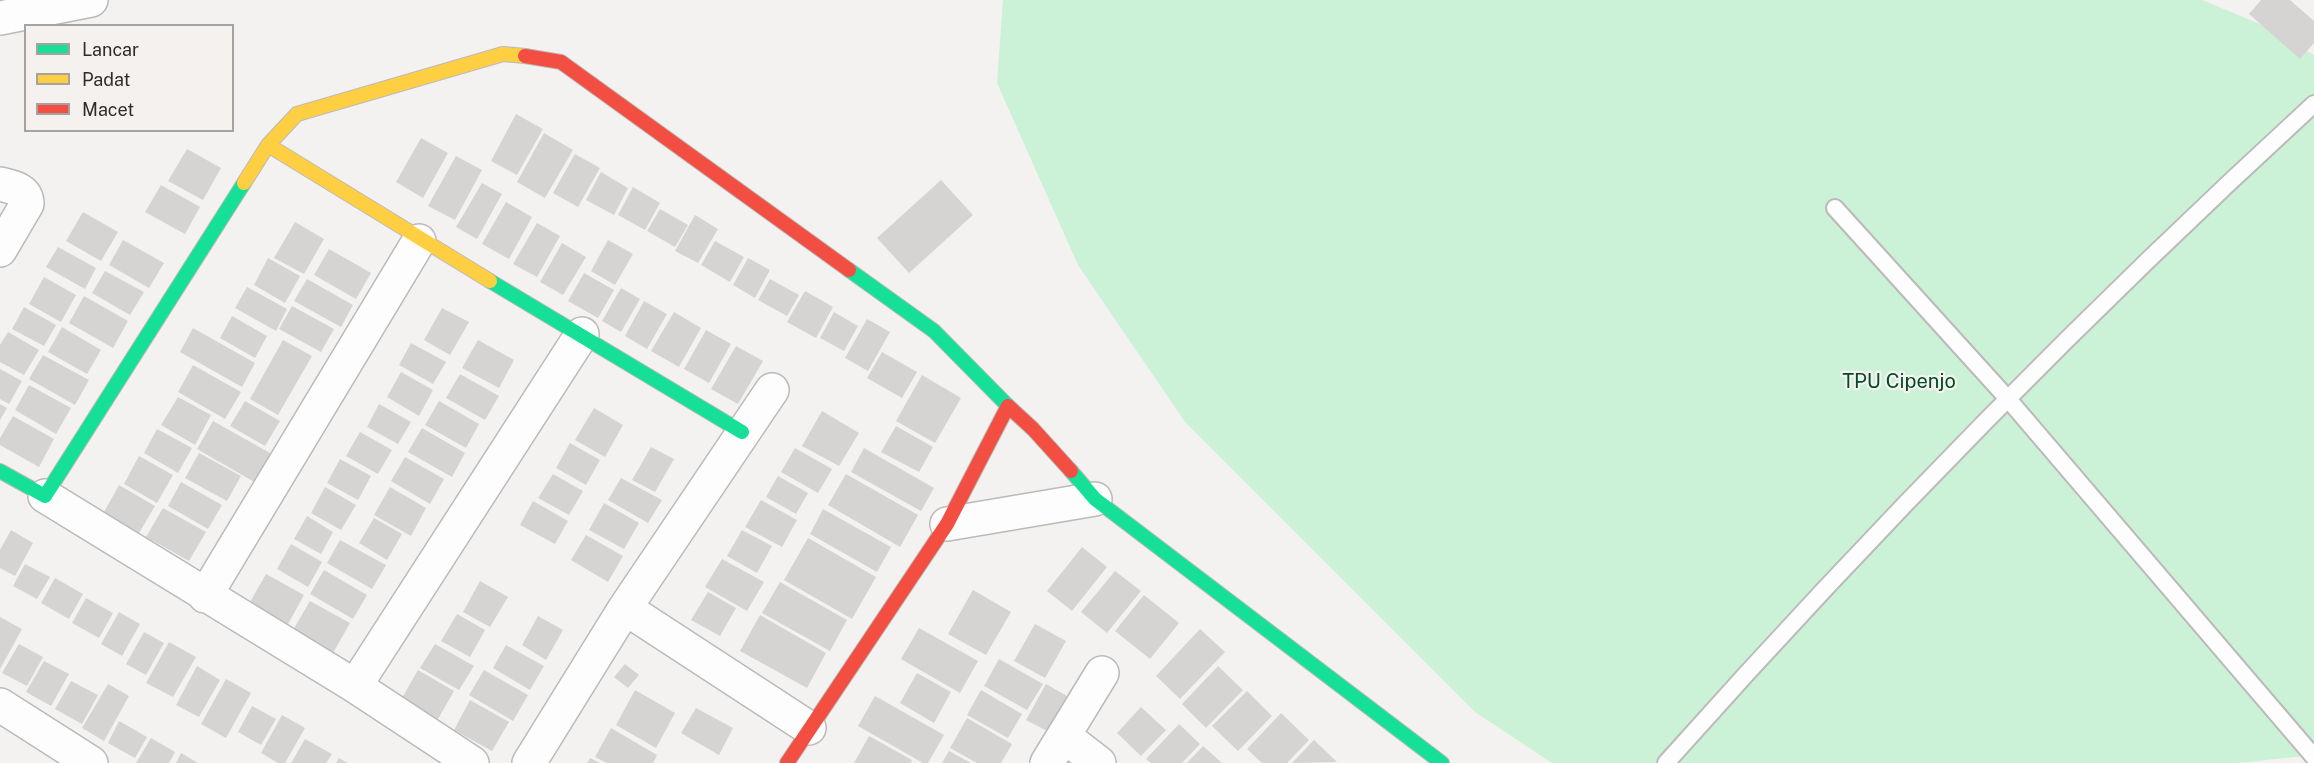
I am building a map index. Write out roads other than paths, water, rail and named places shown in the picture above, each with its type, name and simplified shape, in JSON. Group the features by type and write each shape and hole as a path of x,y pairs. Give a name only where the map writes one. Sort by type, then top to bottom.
{"street":[{"path":"0,18 91,0"},
{"path":"45,496 268,145 297,114 503,54 544,57 561,62 934,331 1033,429 1095,499 1441,763"},
{"path":"268,145 419,241 582,334 742,432"},
{"path":"0,184 19,189 27,198 27,204 0,250"},
{"path":"205,596 419,241"},
{"path":"355,687 582,334"},
{"path":"529,763 625,608 772,390"},
{"path":"787,763 947,524 1008,406"},
{"path":"0,471 45,496 355,687 472,763"},
{"path":"947,524 1095,499"},
{"path":"625,608 809,728"},
{"path":"1047,763 1102,673"},
{"path":"0,705 91,763"},
{"path":"1064,736 1099,763"}],"lane":[{"path":"1666,763 1788,626 2008,399 2314,105"},
{"path":"1835,207 2008,399 2314,758"}],"park label":[{"name":"TPU Cipenjo","path":"1899,382"}]}
